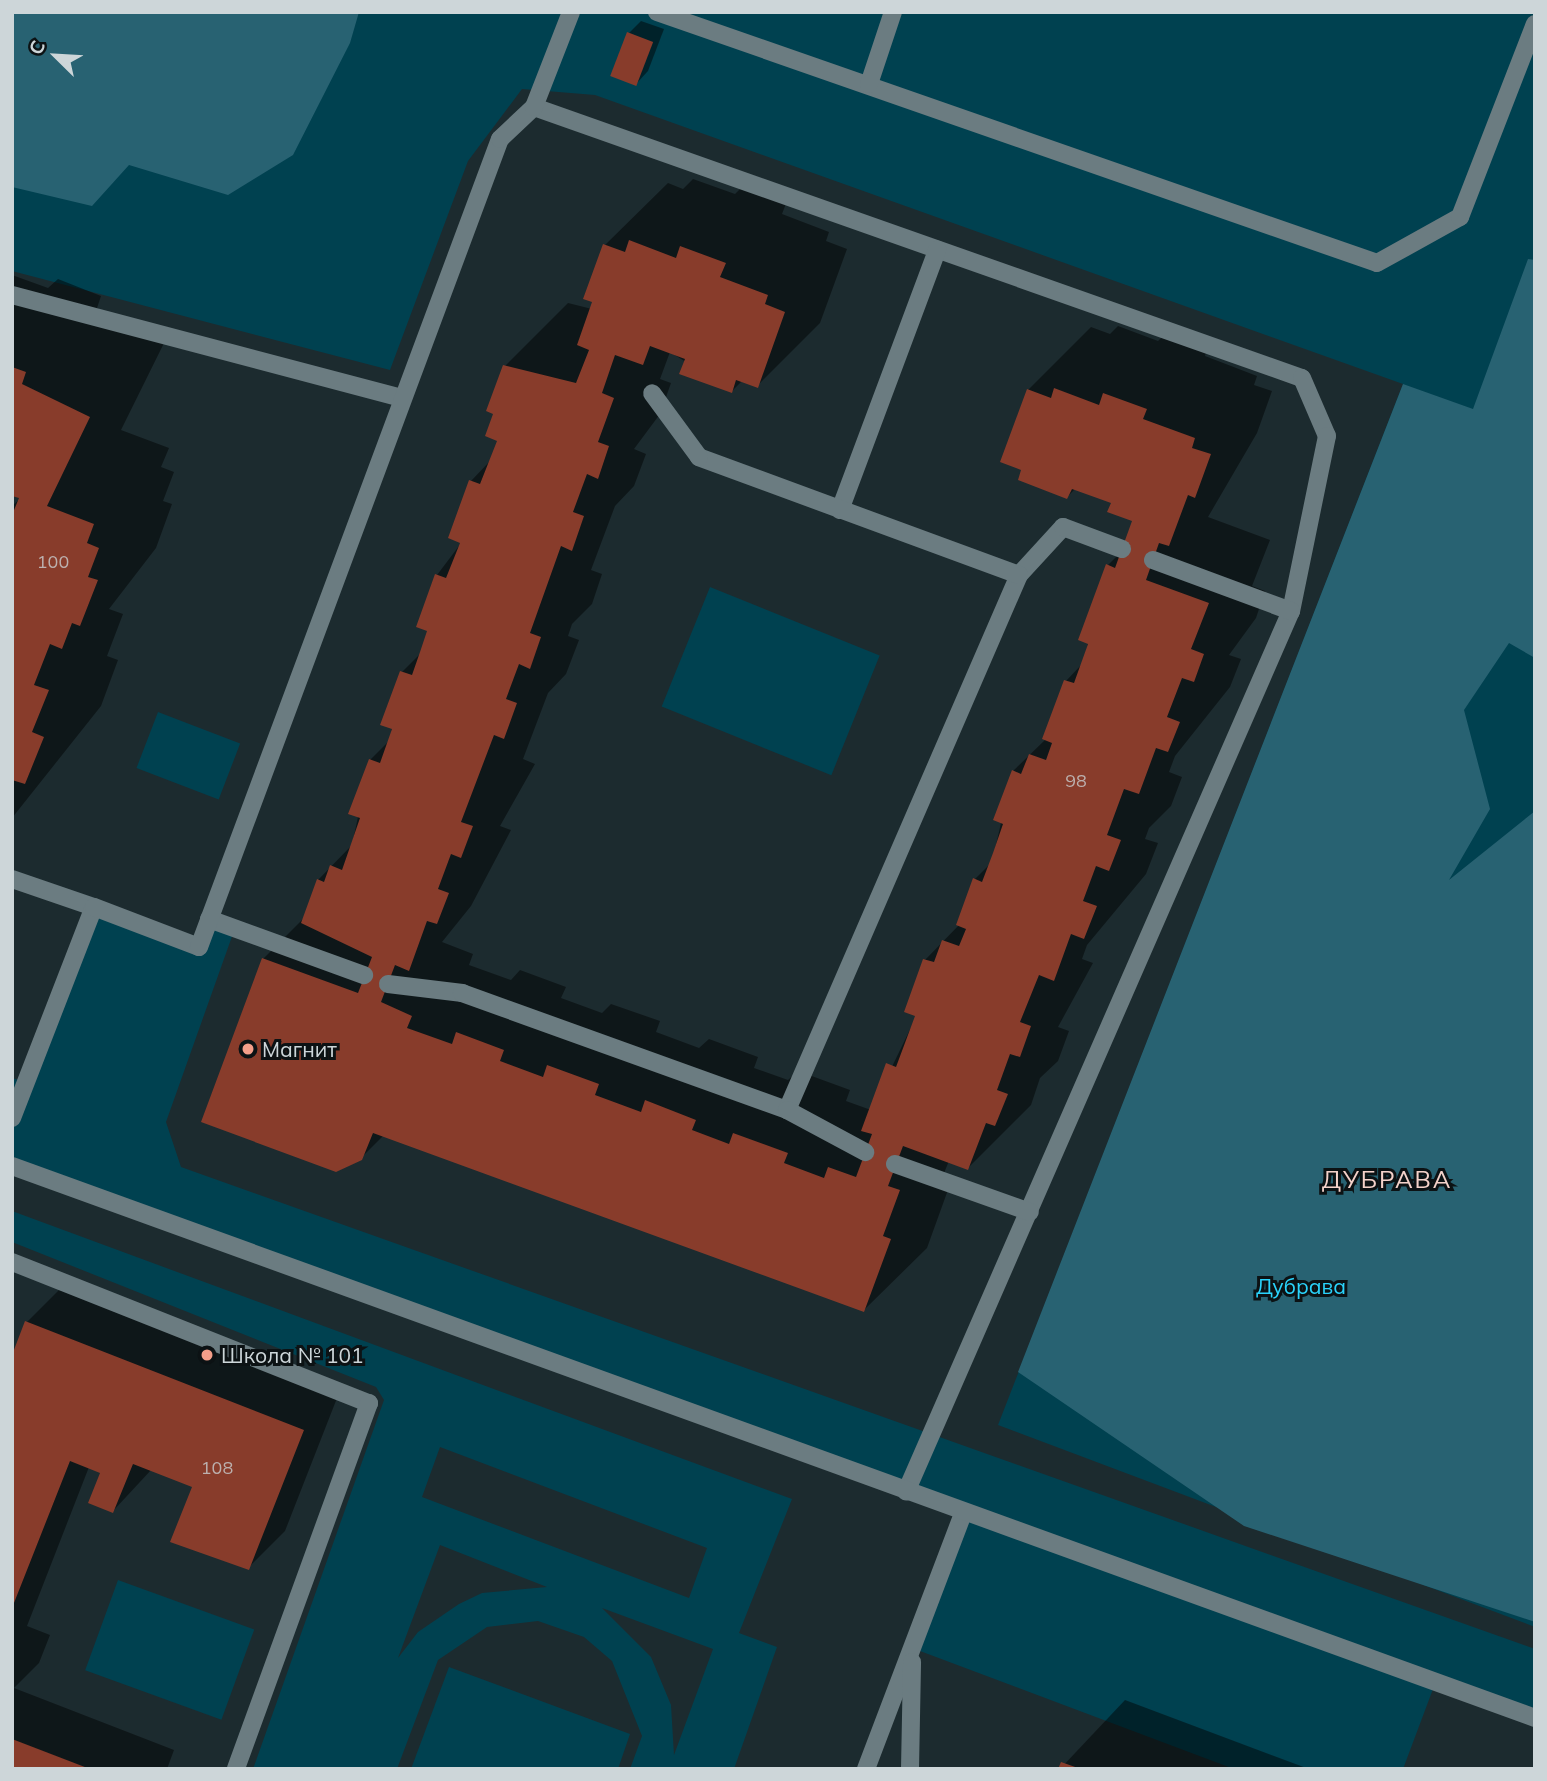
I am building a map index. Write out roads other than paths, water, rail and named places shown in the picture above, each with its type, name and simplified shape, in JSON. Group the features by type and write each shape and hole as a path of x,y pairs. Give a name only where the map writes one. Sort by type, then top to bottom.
{"street":[{"path":"12,879 199,947 500,139 534,107 571,12"},
{"path":"657,12 1377,263 1460,217 1535,24"},
{"path":"869,84 894,12"},
{"path":"534,107 1302,378 1327,436 1291,611 906,1492"},
{"path":"840,510 937,250"},
{"path":"12,295 403,398"},
{"path":"652,393 699,457 1019,575"},
{"path":"787,1110 1019,575 1063,527 1122,549"},
{"path":"1153,560 1291,611"},
{"path":"12,1118 94,908"},
{"path":"209,919 364,975"},
{"path":"388,984 462,993 787,1110 865,1152"},
{"path":"895,1164 1030,1212"},
{"path":"12,1166 963,1513 1535,1718"},
{"path":"12,1262 369,1403 236,1769"},
{"path":"866,1769 963,1513"},
{"path":"910,1769 912,1648"}],"place":[{"name":"Магнит","path":"248,1049"},
{"name":"Школа № 101","path":"207,1355"}],"district":[{"name":"ДУБРАВА","path":"1387,1180"}],"park label":[{"name":"Дубрава","path":"1301,1286"}]}
